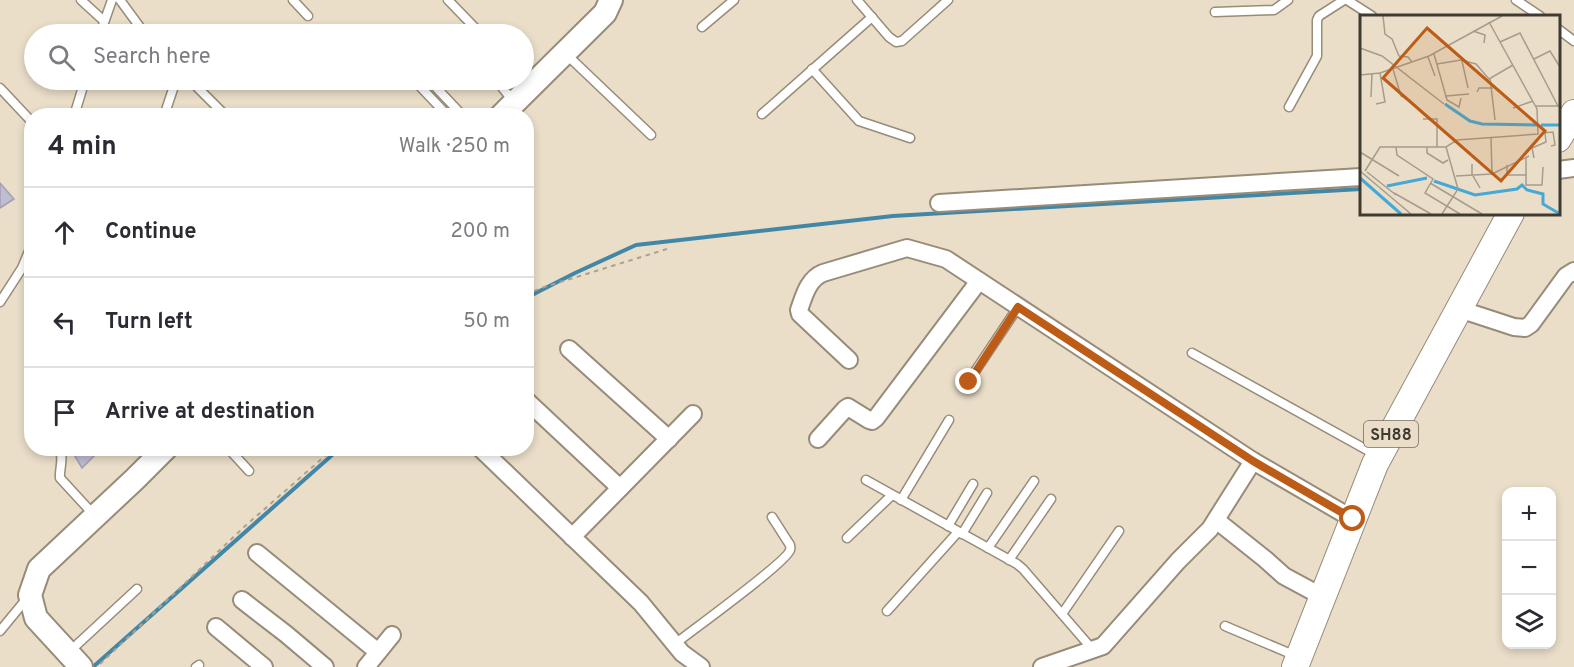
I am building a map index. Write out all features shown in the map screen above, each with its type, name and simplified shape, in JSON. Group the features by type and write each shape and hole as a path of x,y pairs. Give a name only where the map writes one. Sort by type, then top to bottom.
{"main road":[{"path":"1559,136 1574,113"},
{"name":"SH88","path":"1297,662 1378,457 1510,214"}],"street":[{"path":"534,83 605,13 611,0"},
{"path":"509,108 527,90"},
{"path":"1559,170 1574,168"},
{"path":"939,202 1360,177"},
{"path":"849,360 800,314 799,310 811,280 816,276 907,248 946,259 1253,461 1353,519"},
{"path":"1459,309 1514,327 1525,328 1531,324 1566,276 1574,271"},
{"path":"818,439 845,408 848,407 872,421 876,418 979,281"},
{"path":"569,349 669,439"},
{"path":"534,407 620,488"},
{"path":"572,537 693,414"},
{"path":"74,660 36,618 30,595 39,569 158,456"},
{"path":"488,456 647,609 685,656 700,667"},
{"path":"1042,667 1103,646 1178,561 1210,530 1253,461"},
{"path":"1216,520 1284,576 1323,597"},
{"path":"257,553 378,652"},
{"path":"242,600 325,667"},
{"path":"216,627 264,667"},
{"path":"366,667 392,635"}],"lane":[{"path":"81,0 104,21"},
{"path":"103,24 112,0"},
{"path":"120,0 138,24"},
{"path":"292,0 308,16"},
{"path":"448,0 471,24"},
{"path":"702,27 734,0"},
{"path":"857,0 896,42 902,40 948,0"},
{"path":"1215,12 1274,10 1288,0"},
{"path":"1289,107 1317,56 1319,16 1345,0 1370,15"},
{"path":"1516,0 1538,15"},
{"path":"762,114 872,17"},
{"path":"1559,30 1574,41"},
{"path":"564,53 651,135"},
{"path":"812,69 860,121 910,138"},
{"path":"0,88 24,114"},
{"path":"77,108 83,90"},
{"path":"167,108 173,90"},
{"path":"200,90 218,108"},
{"path":"423,90 440,108"},
{"path":"438,90 455,108"},
{"path":"500,90 508,108"},
{"path":"0,302 24,264"},
{"path":"969,382 1018,307"},
{"path":"1192,354 1378,457"},
{"path":"902,500 949,420"},
{"path":"61,456 61,480 95,516"},
{"path":"235,456 249,471"},
{"path":"866,480 1023,569 1094,651"},
{"path":"988,548 1034,481"},
{"path":"948,526 973,484"},
{"path":"887,611 960,533 987,492"},
{"path":"847,538 892,495"},
{"path":"1009,560 1051,499"},
{"path":"675,644 767,573 790,550 790,545 772,517"},
{"path":"1062,614 1119,531"},
{"path":"74,660 137,589"},
{"path":"0,631 30,595"},
{"path":"1225,626 1297,662"}],"path":[{"path":"534,291 668,249"},
{"path":"96,667 244,527 325,456"}],"building":[{"path":"0,183 14,199 0,208"},
{"path":"75,456 94,456 82,468"}],"waterway":[{"path":"534,294 636,245 893,216 1360,189"},
{"path":"93,667 331,456"}],"route":[{"path":"969,382 1018,307 1253,461 1353,519"}]}
